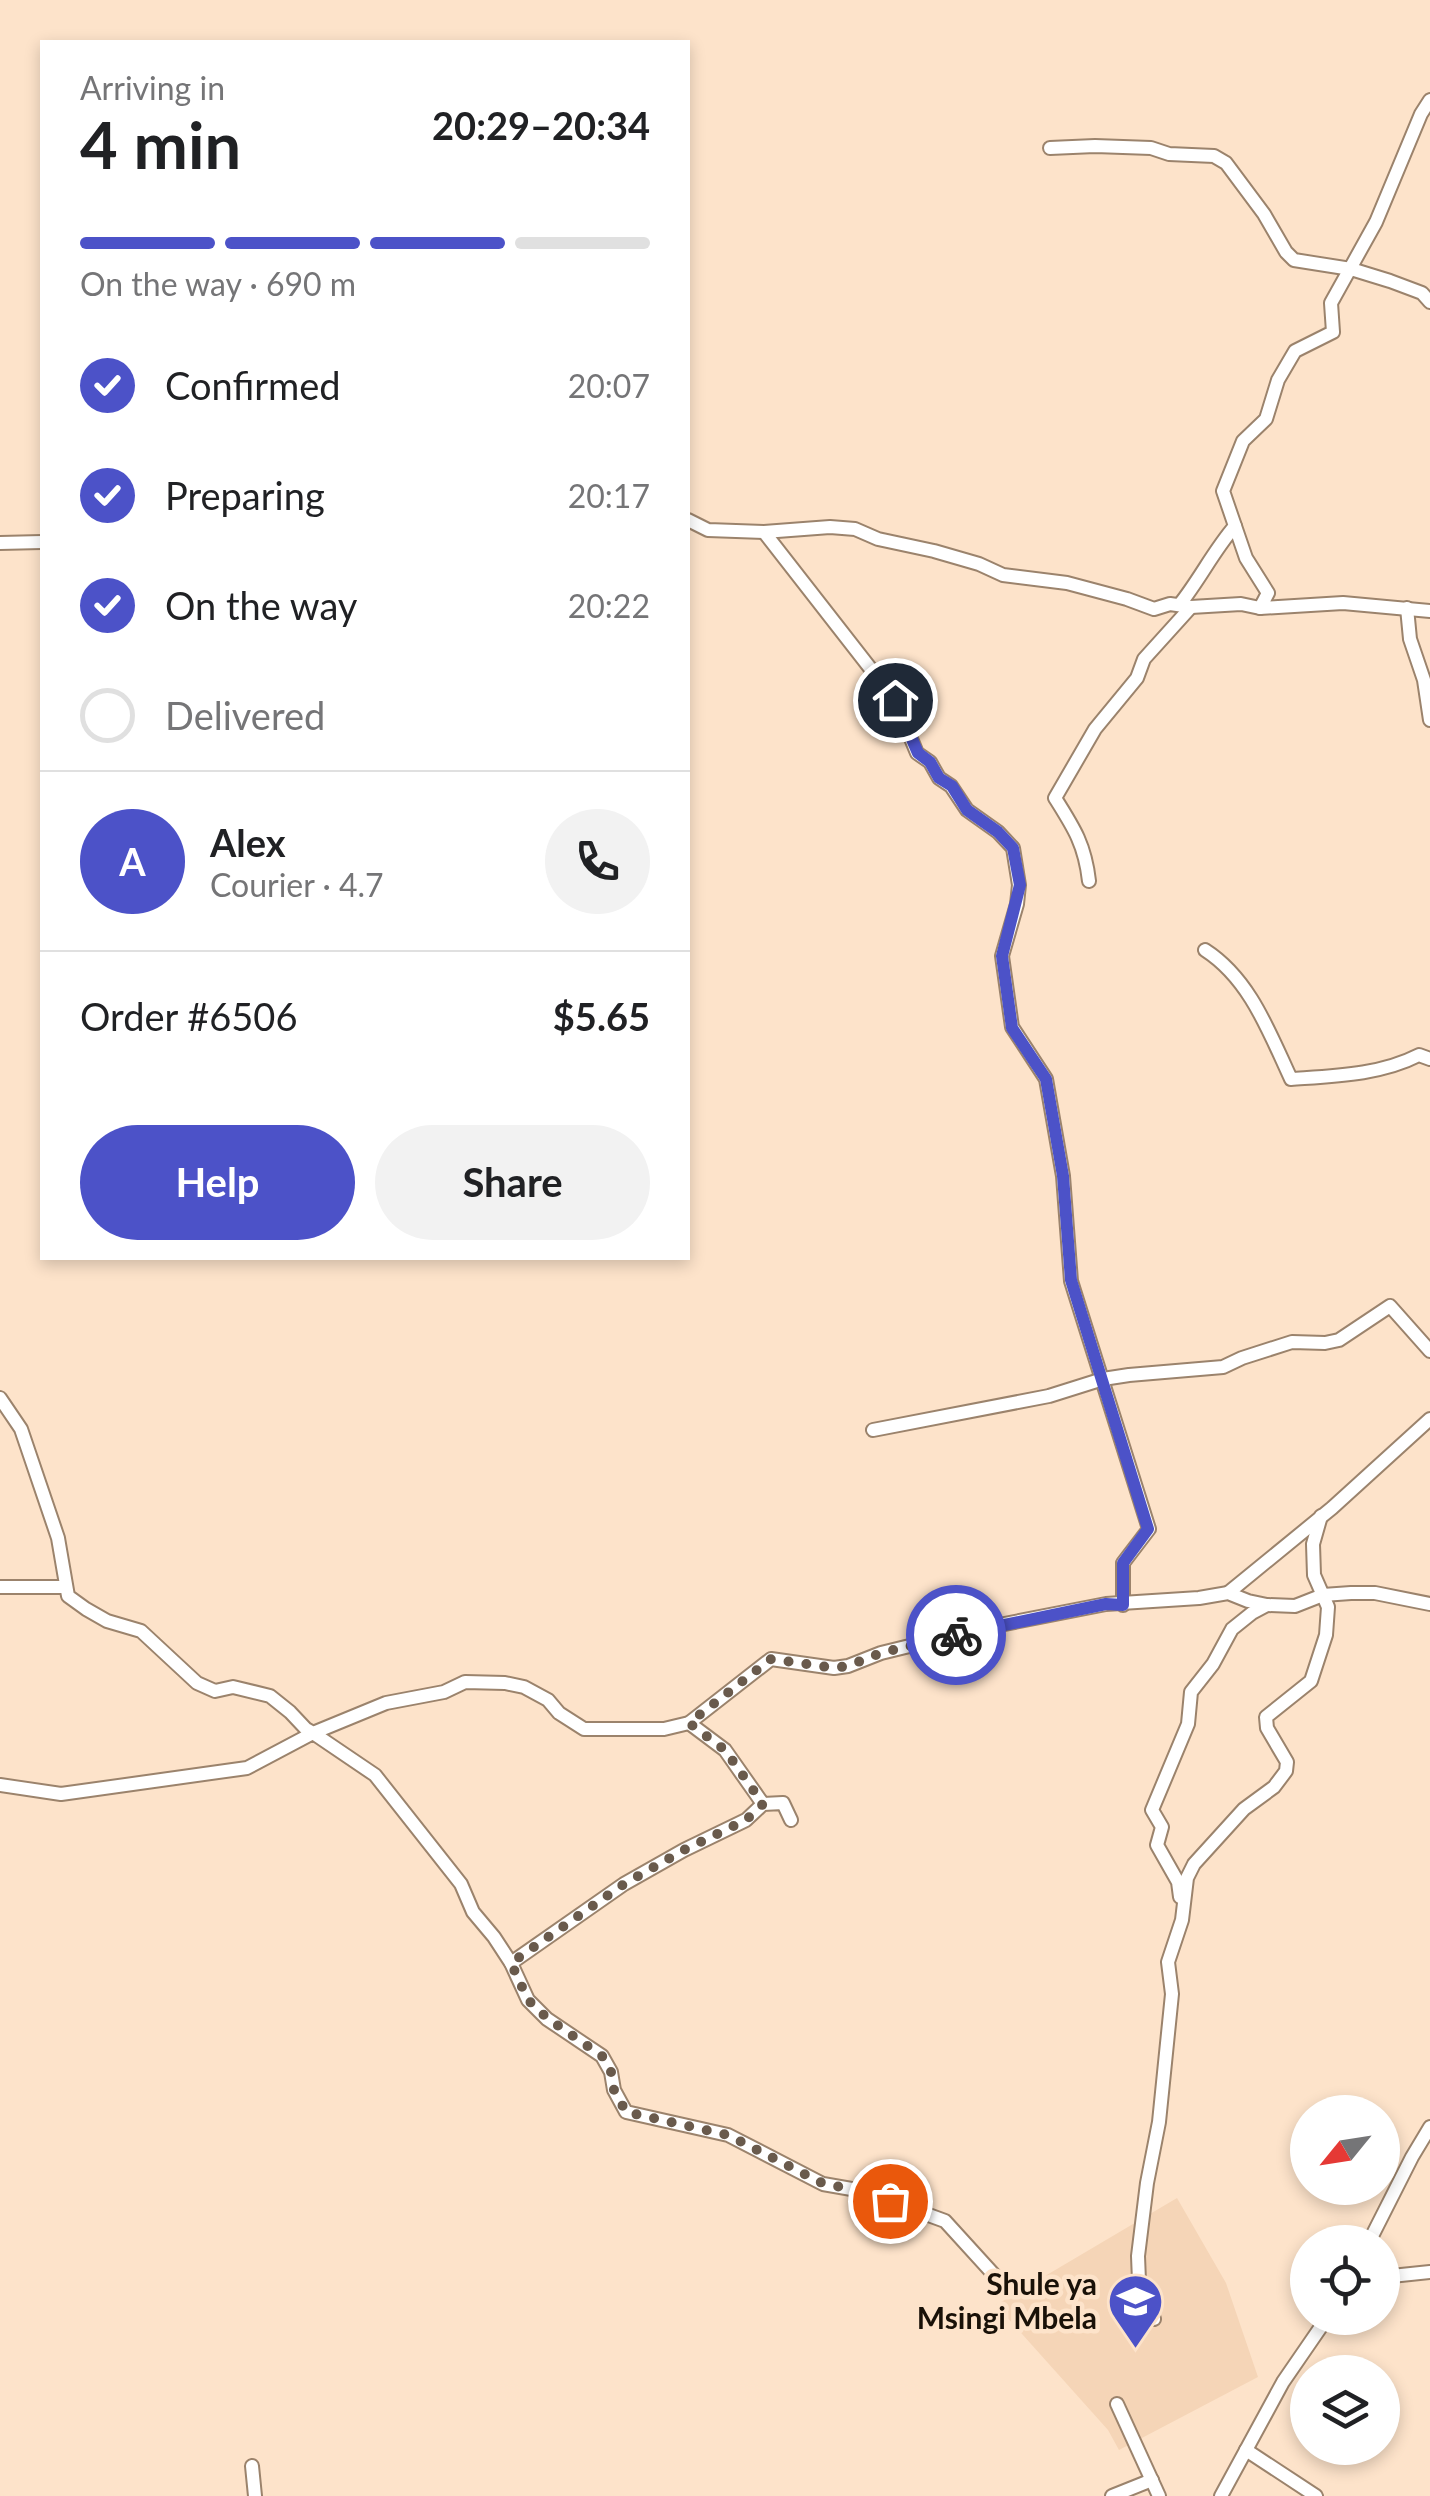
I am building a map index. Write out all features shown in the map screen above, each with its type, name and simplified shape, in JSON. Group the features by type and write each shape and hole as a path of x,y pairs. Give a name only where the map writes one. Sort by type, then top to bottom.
{"street":[{"path":"1260,608 1268,593 1246,558 1223,491 1243,442 1266,418 1278,380 1295,351 1334,332 1331,304 1376,222 1430,100"},
{"path":"1050,148 1151,148 1169,154 1214,156 1226,163 1294,260 1351,269 1422,293 1430,302"},
{"path":"690,521 708,530 856,529 878,540 979,564 1003,576 1067,583 1154,609 1170,604 1241,604 1260,608 1344,603 1430,611"},
{"path":"1089,881 1082,842 1055,798 1095,729 1138,678 1144,660 1185,606 1220,542 1235,526"},
{"path":"764,532 895,700 918,753 930,762 939,778 952,786 967,810 1013,848 1020,885 1002,956 1012,1028 1046,1079 1063,1176 1071,1280 1148,1529 1123,1563 1123,1605"},
{"path":"0,543 40,542"},
{"path":"1407,608 1410,639 1424,680 1430,720"},
{"path":"1205,950 1238,977 1291,1079 1376,1070 1419,1055 1430,1059"},
{"path":"873,1430 1049,1396 1129,1374 1224,1367 1292,1342 1325,1344 1339,1340 1390,1306 1430,1351"},
{"path":"0,1398 21,1429 58,1538 68,1596 107,1621 142,1631 198,1683 215,1691 233,1687 270,1696 306,1730 375,1774 461,1884 473,1912 511,1963 528,2000 602,2056 626,2112 728,2135 824,2184 863,2191 944,2221 1006,2288"},
{"path":"1228,1594 1430,1419"},
{"path":"1154,2319 1140,2280 1138,2256 1159,2122 1172,1994 1168,1962 1182,1920 1187,1878 1194,1864 1244,1809 1274,1787 1286,1772 1287,1762 1267,1728 1266,1717 1312,1681 1326,1634 1328,1607 1314,1575 1314,1544 1322,1516"},
{"path":"0,1587 66,1587"},
{"path":"0,1785 61,1794 247,1768 313,1733 386,1703 444,1692 465,1682 524,1687 548,1700 574,1724 594,1730 664,1729 689,1723 771,1659 834,1668 848,1666 881,1653 980,1629 1106,1604 1228,1594 1248,1602 1295,1606 1323,1594 1375,1593 1430,1604"},
{"path":"1182,1920 1178,1882 1158,1845 1162,1827 1152,1810 1188,1724 1191,1692 1213,1664 1232,1629 1267,1605"},
{"path":"689,1723 725,1750 763,1804"},
{"path":"511,1963 624,1884 746,1820 763,1804 782,1803 791,1820"},
{"path":"1378,2225 1430,2127"},
{"path":"1400,2275 1430,2272"},
{"path":"1220,2496 1283,2382 1315,2335"},
{"path":"1117,2404 1159,2496"},
{"path":"1246,2450 1316,2496"},
{"path":"252,2466 255,2496"},
{"path":"1112,2496 1152,2480"}],"shaded area":[{"path":"1177,2198 1226,2283 1258,2377 1119,2450 1108,2430 996,2305"}],"way so far":[{"path":"890,2201 824,2184 728,2135 626,2112 602,2056 528,2000 511,1963 624,1884 746,1820 763,1804 725,1750 689,1723 771,1659 834,1668 956,1635"}],"place":[{"name":"Shule ya Msingi Mbela","path":"1136,2351"}],"route":[{"path":"895,700 918,753 930,762 939,778 952,786 967,810 1013,848 1020,885 1002,956 1012,1028 1046,1079 1063,1176 1071,1280 1148,1529 1123,1563 1123,1605 1106,1604 956,1635"}]}
